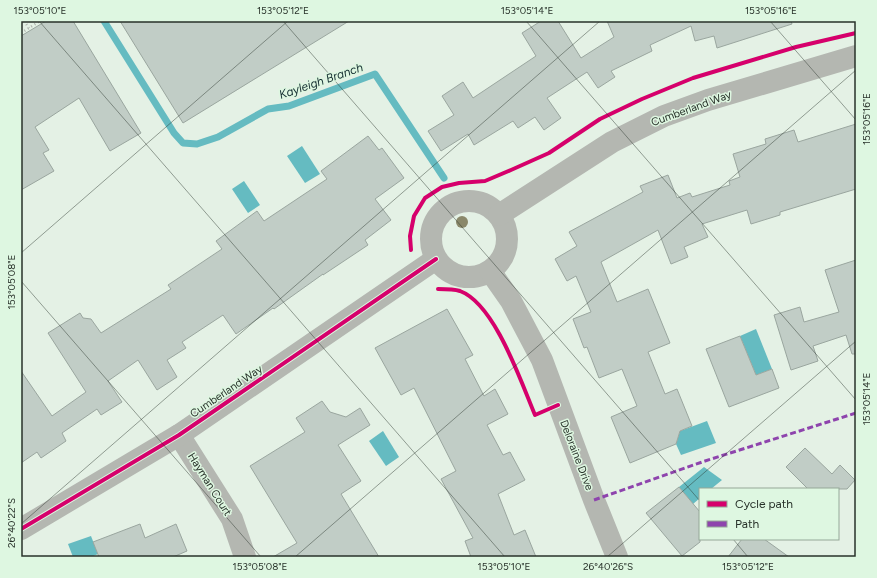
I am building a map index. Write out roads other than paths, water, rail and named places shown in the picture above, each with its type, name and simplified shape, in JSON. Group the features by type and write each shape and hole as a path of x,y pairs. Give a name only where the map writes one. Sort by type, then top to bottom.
{"street":[{"name":"Cumberland Way","path":"499,215 612,142 664,116 708,100 856,56"},
{"path":"464,201 478,202 489,206 499,215 505,226 507,238 505,251 499,262 490,271 478,276 466,278 454,275 444,268 436,259 431,247 430,234 434,222 442,212 452,205 464,201"},
{"name":"Cumberland Way","path":"21,529 179,435 436,259"},
{"name":"Deloraine Drive","path":"490,271 511,301 542,360 594,500 617,557"},
{"name":"Hayman Court","path":"179,435 232,519 245,557"}],"water":[{"path":"302,146 320,174 305,183 287,156"},
{"path":"244,181 260,205 248,213 232,189"},
{"path":"756,329 772,369 756,375 740,336"},
{"path":"707,421 716,443 681,455 676,444 680,431"},
{"path":"383,431 399,457 386,466 369,441"},
{"path":"704,467 722,480 712,488 699,488 699,499 693,504 679,487"},
{"path":"91,536 98,554 91,557 73,557 68,544"}],"waterway":[{"name":"Kayleigh Branch","path":"104,21 174,133 183,143 197,144 218,137 268,109 289,106 375,74 444,178"}]}
